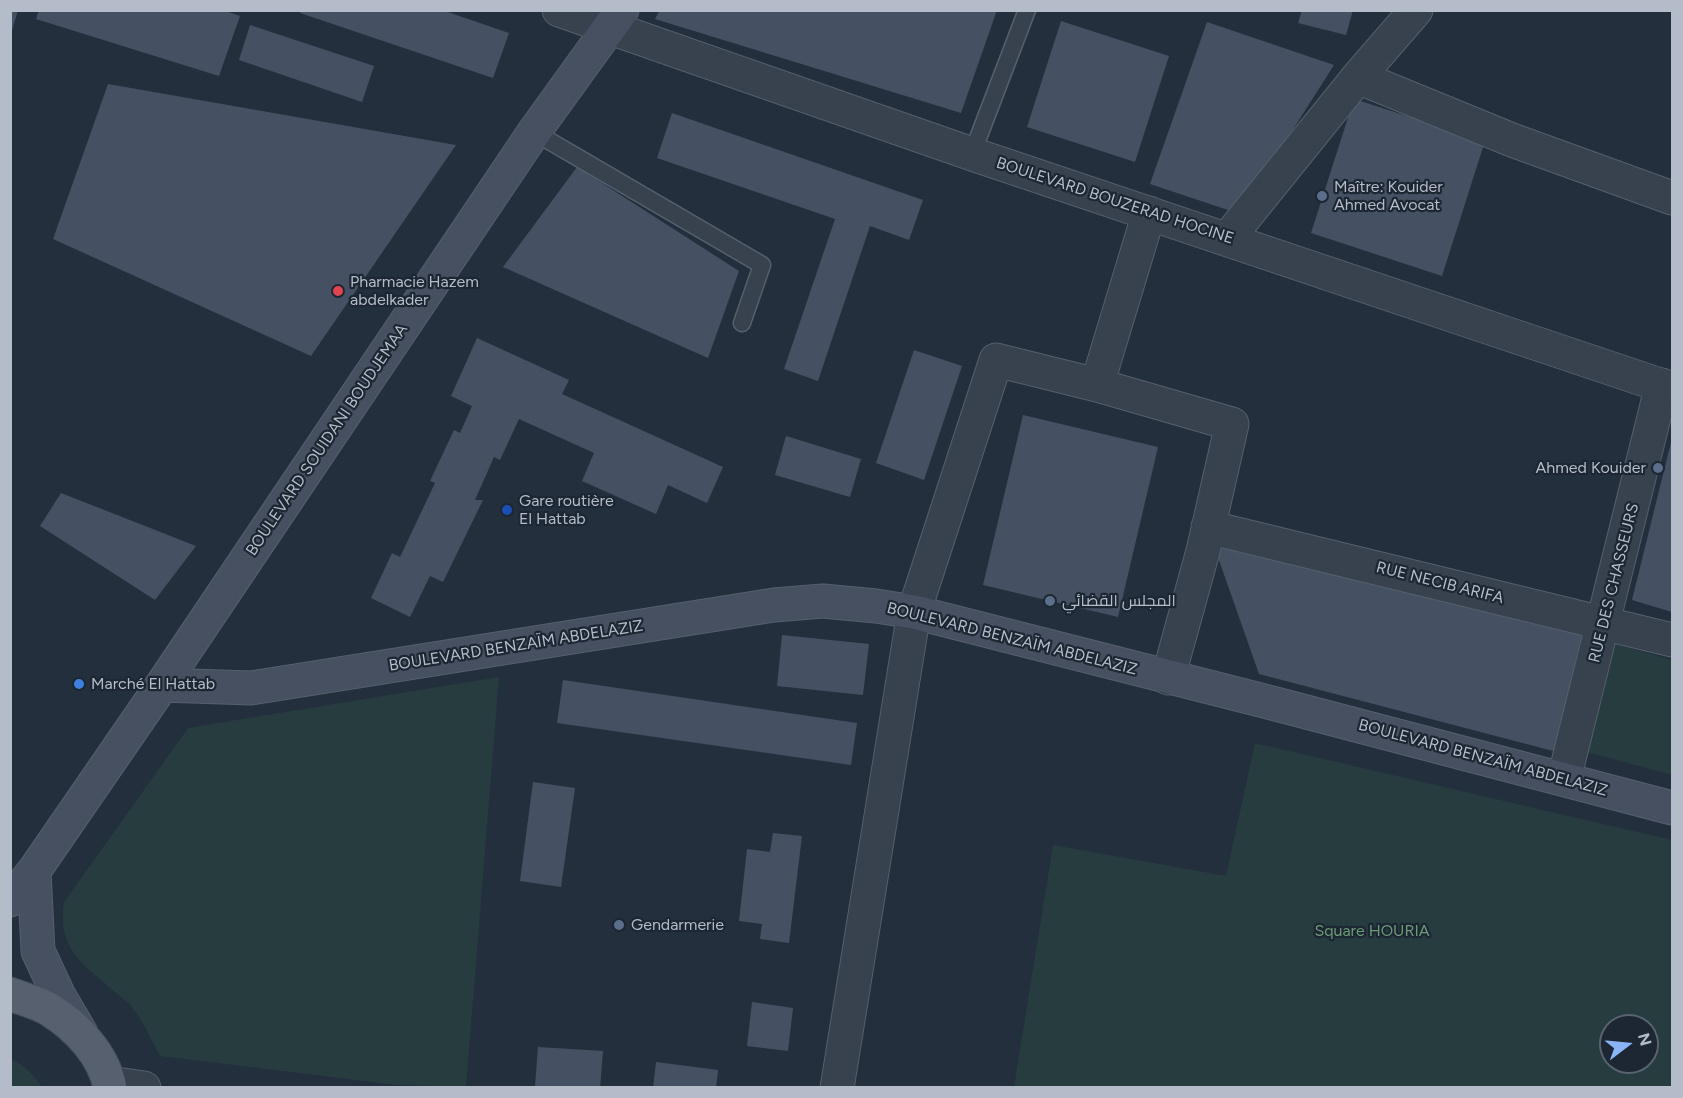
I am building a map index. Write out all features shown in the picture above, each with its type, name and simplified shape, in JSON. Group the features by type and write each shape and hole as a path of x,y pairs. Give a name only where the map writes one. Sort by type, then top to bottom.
{"main road":[{"name":"BOULEVARD SOUIDANI BOUDJEMAA","path":"10,900 34,871 162,684 534,132 617,19"},
{"name":"BOULEVARD BENZAÏM ABDELAZIZ","path":"162,684 251,688 774,605 824,601 914,612 1672,808"},
{"path":"34,871 38,951 58,994 98,1058 110,1085"},
{"path":"10,994 49,1009 82,1035"}],"street":[{"name":"BOULEVARD BOUZERAD HOCINE","path":"559,10 617,19 972,154 1667,387"},
{"path":"1228,238 1358,77 1416,10"},
{"path":"1358,77 1512,140 1672,198"},
{"path":"1097,385 1149,213"},
{"path":"837,1088 914,612 996,360 1097,385 1232,424 1208,527 1168,678"},
{"name":"RUE DES CHASSEURS","path":"1564,779 1667,387"},
{"name":"RUE NECIB ARIFA","path":"1208,527 1672,640"},
{"path":"110,1085 144,1088"}],"lane":[{"path":"972,154 1027,10"},
{"path":"534,132 762,264 742,323"}],"green space":[{"path":"1616,644 1672,660 1672,775 1587,752"},
{"path":"499,677 466,1087 397,1085 160,1056 132,1007 83,964 75,954 65,932 64,902 188,728"},
{"name":"Square HOURIA","path":"1255,743 1672,840 1672,1087 1014,1087 1053,845 1226,876"},
{"path":"11,1059 36,1078 42,1087 11,1087"}],"building":[{"path":"10,10 18,10 11,34 10,34"},
{"path":"39,10 222,10 240,16 219,76 36,19"},
{"path":"301,10 442,10 509,33 493,78 300,13"},
{"path":"660,10 997,10 961,113 655,19"},
{"path":"1302,10 1353,10 1346,35 1298,23"},
{"path":"1061,21 1169,56 1135,162 1027,127"},
{"path":"1207,22 1334,65 1271,164 1234,212 1150,184"},
{"path":"250,25 374,66 362,102 239,60"},
{"path":"108,84 456,145 311,356 53,239"},
{"path":"1354,99 1485,141 1442,276 1311,233"},
{"path":"672,113 923,200 909,240 870,226 818,381 784,369 835,219 657,158"},
{"path":"577,167 739,271 708,358 503,267"},
{"path":"477,338 569,380 562,394 723,467 707,503 668,485 656,514 582,481 594,453 519,419 500,460 494,457 475,500 483,500 443,582 430,576 410,617 371,598 392,553 400,557 435,483 430,481 454,430 460,433 472,406 451,396"},
{"path":"914,350 962,366 924,480 876,463"},
{"path":"1023,415 1158,447 1118,617 983,585"},
{"path":"786,436 861,459 850,497 775,475"},
{"path":"1672,438 1672,612 1632,600"},
{"path":"61,493 196,546 155,600 40,526"},
{"path":"1214,546 1587,634 1557,752 1259,674"},
{"path":"782,635 869,644 863,695 777,686"},
{"path":"563,680 857,723 851,765 557,723"},
{"path":"533,782 575,788 561,887 520,881"},
{"path":"773,833 802,836 789,943 760,939 762,924 739,921 747,849 770,852"},
{"path":"752,1002 793,1008 788,1051 747,1046"},
{"path":"538,1047 603,1051 600,1088 535,1086"},
{"path":"656,1062 718,1070 716,1088 653,1088"}],"place":[{"name":"Maître: Kouider Ahmed Avocat","path":"1322,196"},
{"name":"Pharmacie Hazem abdelkader","path":"338,291"},
{"name":"Ahmed Kouider","path":"1658,468"},
{"name":"Gare routière El Hattab","path":"507,510"},
{"name":"المجلس القضائي","path":"1050,601"},
{"name":"Marché El Hattab","path":"79,684"},
{"name":"Gendarmerie","path":"619,925"}]}
